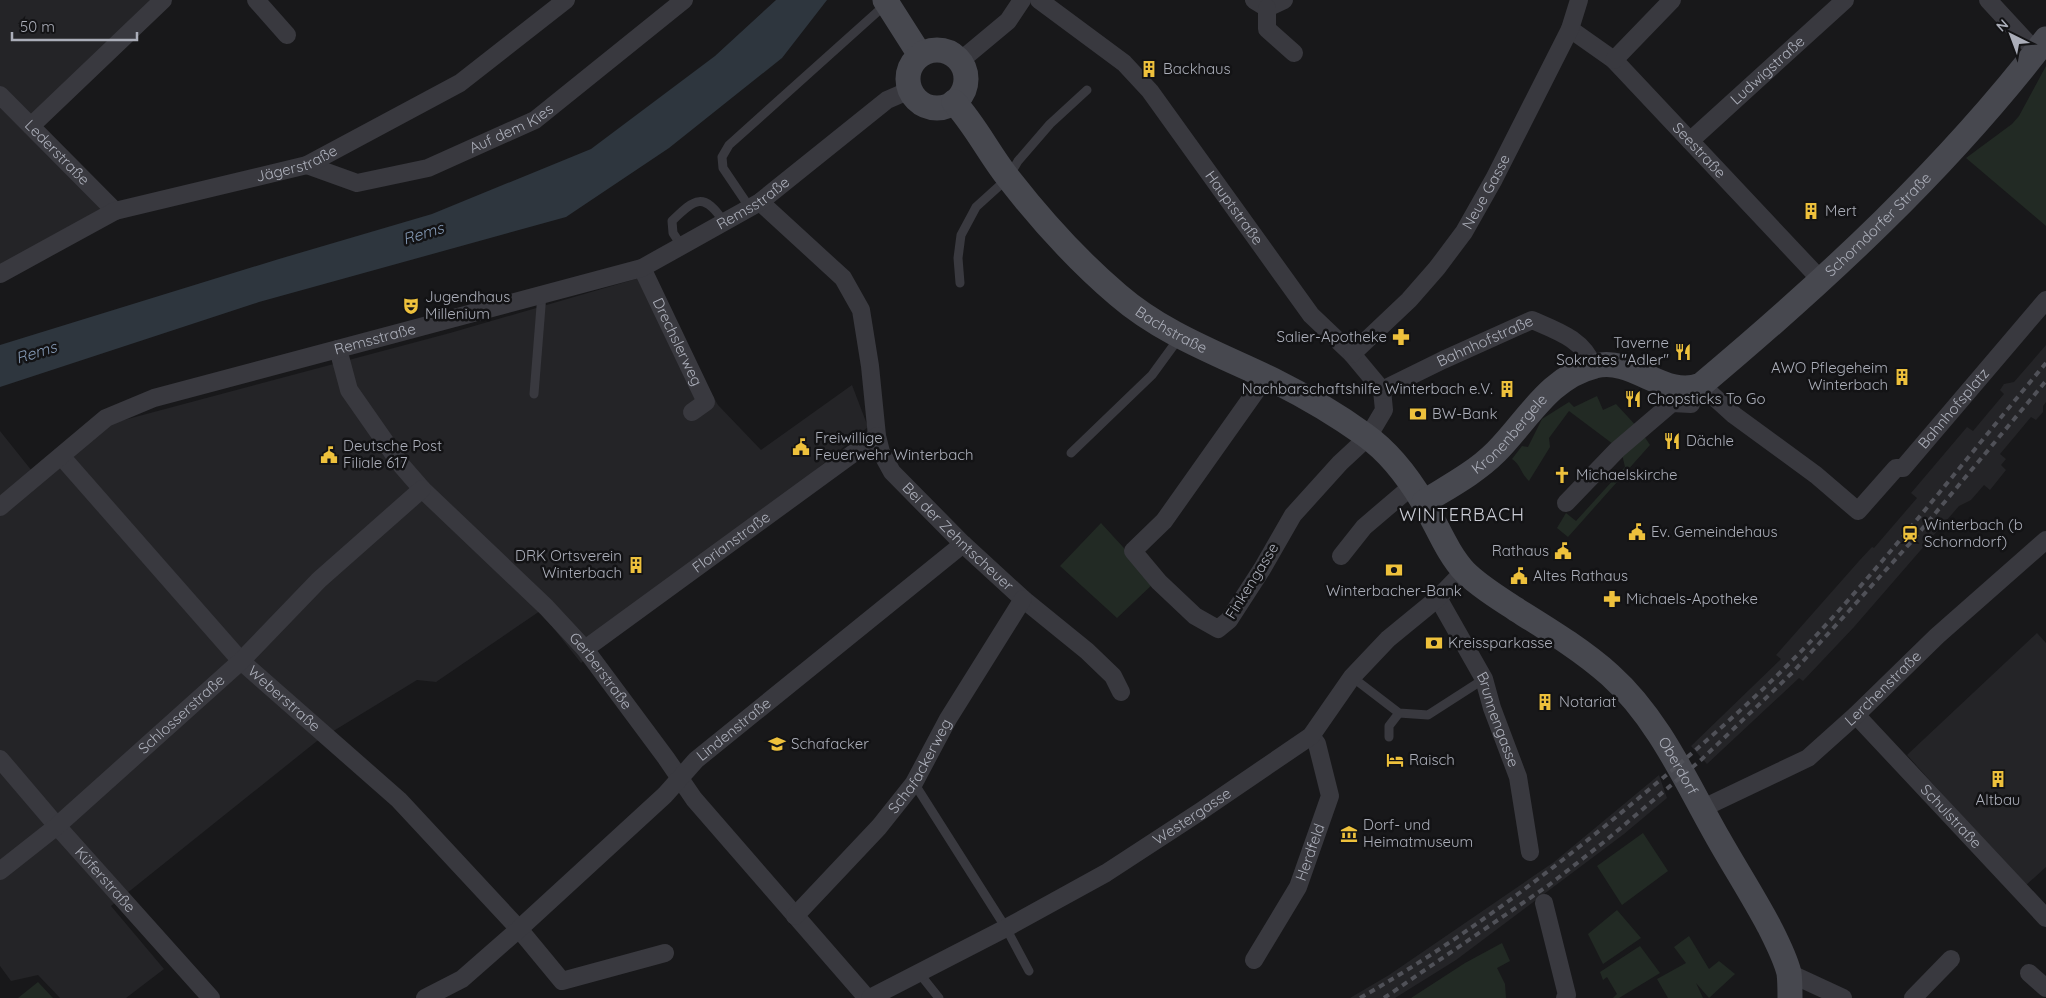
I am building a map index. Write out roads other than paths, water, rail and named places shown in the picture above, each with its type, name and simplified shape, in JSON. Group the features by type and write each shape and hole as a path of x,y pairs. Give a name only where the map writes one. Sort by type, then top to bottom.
{"main road":[{"path":"886,2 920,54"},
{"name":"Schorndorfer Straße","path":"1696,387 1822,280 1882,223 1995,104 2041,46"},
{"path":"937,50 946,51 960,61 964,69 964,87 960,96 954,102 938,108 929,107 921,103 910,90 909,70 913,61 920,54 937,50"},
{"name":"Bachstraße","path":"954,102 969,118 1008,178 1063,242 1118,296 1179,337 1266,378 1331,412 1368,437 1386,452 1418,494"},
{"path":"1593,366 1611,364 1625,367 1664,384 1696,387"},
{"name":"Kronenbergele","path":"1418,494 1470,474 1496,452 1546,394 1567,378 1593,366"},
{"name":"Oberdorf","path":"1418,494 1464,571 1490,593 1571,645 1607,672 1630,693 1650,719 1701,809 1745,881 1777,942 1788,973 1790,998"}],"street":[{"path":"31,126 163,0"},
{"path":"256,0 287,35"},
{"name":"Jägerstraße","path":"0,274 115,210 307,165 460,83 566,0"},
{"name":"Auf dem Kies","path":"307,165 357,183 428,168 535,120 684,0"},
{"path":"960,61 1008,21 1022,0"},
{"name":"Hauptstraße","path":"1039,0 1124,63 1150,91 1311,315 1352,354 1382,390"},
{"path":"1284,0 1260,4 1268,29 1294,53"},
{"name":"Neue Gasse","path":"1352,354 1437,268 1464,232 1494,179 1570,29 1579,0"},
{"path":"1614,60 1672,0"},
{"name":"Ludwigstraße","path":"1690,141 1845,0"},
{"path":"1988,0 2041,46"},
{"name":"Seestraße","path":"1570,29 1614,60 1822,280"},
{"name":"Remsstraße","path":"0,507 106,418 154,398 642,268 755,205 888,100 910,90"},
{"name":"Lederstraße","path":"0,95 115,210"},
{"name":"Bei der Zehntscheuer","path":"755,205 843,278 861,310 870,366 877,436 881,452 892,472 963,544 1022,599 1087,651 1113,676 1122,692"},
{"name":"Drechslerweg","path":"642,268 706,402 692,412"},
{"name":"Bahnhofsplatz","path":"1696,387 1799,462 1858,511 1896,468 1903,468 2046,300"},
{"name":"Bahnhofstraße","path":"1382,390 1532,320 1564,334 1582,346 1593,366"},
{"name":"Gerberstraße","path":"338,349 349,390 402,466 422,490 546,607 585,650 666,758 694,799 869,998"},
{"name":"Finkengasse","path":"1266,378 1164,521 1133,551 1159,582 1195,616 1210,625 1218,629 1229,620 1262,569 1293,515 1340,463 1368,437"},
{"path":"1566,503 1617,450 1672,403 1691,404 1696,387"},
{"path":"1368,437 1384,410 1382,390"},
{"name":"Florianstraße","path":"585,650 877,436"},
{"name":"Weberstraße","path":"61,456 241,661 399,800 519,930"},
{"name":"Schlosserstraße","path":"0,871 57,826 241,661 319,580 422,490"},
{"path":"1341,556 1364,527 1418,494"},
{"name":"Lerchenstraße","path":"1701,809 1808,758 1856,715 1937,636 2046,540"},
{"name":"Lindenstraße","path":"425,998 462,979 519,930 665,795 696,760 963,544"},
{"name":"Westergasse","path":"869,998 1006,928 1106,873 1311,736 1352,677 1388,639 1438,598 1464,571"},
{"name":"Brunnengasse","path":"1438,598 1484,679 1492,708 1518,778 1530,852"},
{"name":"Schafackerweg","path":"795,916 880,827 914,783 948,720 1022,599"},
{"name":"Schulstraße","path":"1856,715 2046,918"},
{"name":"Herdfeld","path":"1254,960 1298,887 1330,796 1317,744 1311,736"},
{"name":"Küferstraße","path":"0,759 57,826 211,998"},
{"path":"1544,903 1568,995 1565,998"},
{"path":"519,930 562,981 665,953"},
{"path":"1913,998 1951,958"},
{"path":"1788,973 1843,998"},
{"path":"2029,973 2046,988"}],"lane":[{"path":"755,205 723,168 722,157 730,145 886,2"},
{"path":"960,283 958,258 961,235 976,207 1008,178 1018,161 1044,131 1087,90"},
{"path":"681,245 673,233 672,221 685,208 699,201 709,204 715,208 724,222"},
{"path":"534,394 542,294"},
{"path":"1071,453 1152,375 1179,337"},
{"path":"1352,677 1399,713 1428,715 1484,679"},
{"path":"1389,737 1389,726 1399,713"},
{"path":"914,783 1006,928 1029,971"},
{"path":"919,972 939,998"}],"water":[{"name":"Rems","path":"776,0 827,0 782,58 669,148 566,217 259,302 0,387 0,345 432,214 591,149 715,56"}],"railway":[{"path":"1360,998 1434,953 1539,878 1662,779 1749,702 1791,662 1872,573 2046,363"},
{"path":"1384,998 1549,885 1604,842 1702,759 1793,672 1848,612 1912,541 2046,381"}],"place":[{"name":"Backhaus","path":"1149,69"},
{"name":"Mert","path":"1811,211"},
{"name":"Jugendhaus Millenium","path":"411,306"},
{"name":"Salier-Apotheke","path":"1401,337"},
{"name":"Taverne Sokrates \"Adler\"","path":"1683,352"},
{"name":"AWO Pflegeheim Winterbach","path":"1902,377"},
{"name":"Nachbarschaftshilfe Winterbach e.V.","path":"1507,389"},
{"name":"Chopsticks To Go","path":"1633,399"},
{"name":"BW-Bank","path":"1418,414"},
{"name":"Dächle","path":"1672,441"},
{"name":"Freiwillige Feuerwehr Winterbach","path":"801,447"},
{"name":"Deutsche Post Filiale 617","path":"329,455"},
{"name":"Michaelskirche","path":"1562,475"},
{"name":"Ev. Gemeindehaus","path":"1637,532"},
{"name":"Winterbach (b Schorndorf)","path":"1910,534"},
{"name":"Rathaus","path":"1563,551"},
{"name":"DRK Ortsverein Winterbach","path":"636,565"},
{"name":"Winterbacher-Bank","path":"1394,570"},
{"name":"Altes Rathaus","path":"1519,576"},
{"name":"Michaels-Apotheke","path":"1612,599"},
{"name":"Kreissparkasse","path":"1434,643"},
{"name":"Notariat","path":"1545,702"},
{"name":"Schafacker","path":"777,744"},
{"name":"Raisch","path":"1395,760"},
{"name":"Altbau","path":"1998,779"},
{"name":"Dorf- und Heimatmuseum","path":"1349,834"}],"district":[{"name":"WINTERBACH","path":"1462,515"}]}
